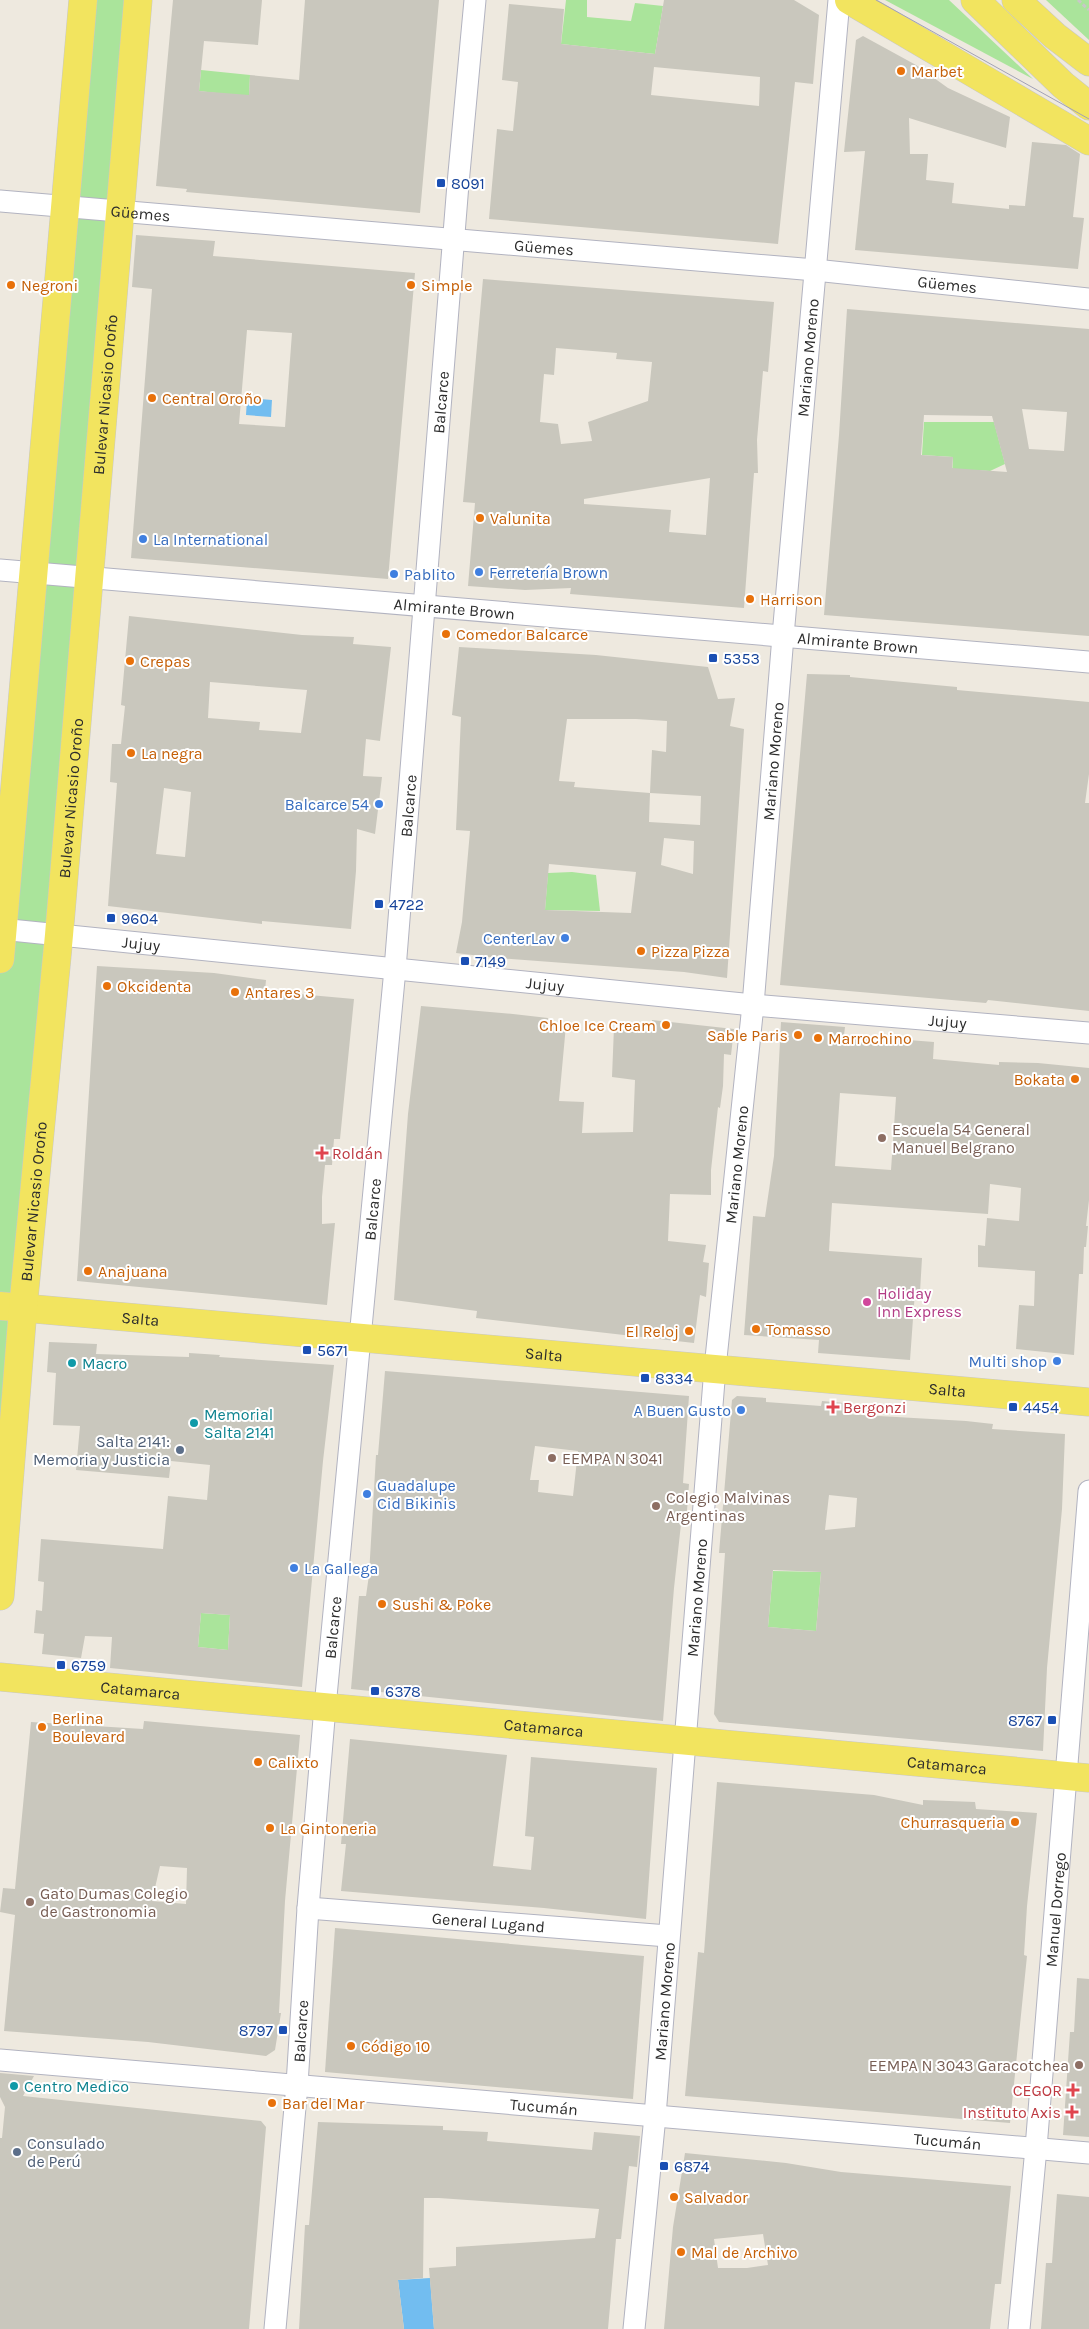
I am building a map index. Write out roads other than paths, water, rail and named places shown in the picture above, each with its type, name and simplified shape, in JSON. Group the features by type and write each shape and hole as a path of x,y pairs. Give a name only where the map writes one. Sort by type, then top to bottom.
{"main road":[{"path":"0,959 1,929 83,0"},
{"name":"Bulevar Nicasio Oroño","path":"0,1596 11,1307 58,935 138,0"},
{"path":"849,0 1089,141"},
{"path":"975,0 1063,85 1089,106"},
{"path":"1016,0 1056,36 1089,62"},
{"name":"Salta","path":"11,1307 1089,1402"},
{"name":"Catamarca","path":"0,1677 1078,1777"}],"street":[{"name":"Balcarce","path":"275,2329 297,2085 308,1908 325,1707 395,968 475,0"},
{"name":"Mariano Moreno","path":"634,2329 655,2116 715,1368 754,1005 783,636 839,0"},
{"name":"Güemes","path":"0,201 815,270 1089,299"},
{"name":"Almirante Brown","path":"0,570 1089,662"},
{"name":"Jujuy","path":"1,929 754,1005 1089,1033"},
{"name":"Manuel Dorrego","path":"1019,2329 1036,2148 1078,1777 1089,1490"},
{"name":"General Lugand","path":"308,1908 668,1936"},
{"name":"Tucumán","path":"0,2060 1089,2153"}],"water":[{"path":"247,398 272,400 271,417 246,415"},
{"path":"430,2278 434,2329 404,2329 398,2280"}],"tram line":[{"path":"876,0 1089,119"}],"place":[{"name":"Marbet","path":"901,71"},
{"name":"8091","path":"441,183"},
{"name":"Negroni","path":"11,285"},
{"name":"Simple","path":"411,285"},
{"name":"Central Oroño","path":"152,398"},
{"name":"Valunita","path":"480,518"},
{"name":"La International","path":"143,539"},
{"name":"Ferretería Brown","path":"479,572"},
{"name":"Pablito","path":"394,574"},
{"name":"Harrison","path":"750,599"},
{"name":"Comedor Balcarce","path":"446,634"},
{"name":"5353","path":"713,658"},
{"name":"Crepas","path":"130,661"},
{"name":"La negra","path":"131,753"},
{"name":"Balcarce 54","path":"379,804"},
{"name":"4722","path":"379,904"},
{"name":"9604","path":"111,918"},
{"name":"CenterLav","path":"565,938"},
{"name":"Pizza Pizza","path":"641,951"},
{"name":"7149","path":"465,961"},
{"name":"Okcidenta","path":"107,986"},
{"name":"Antares 3","path":"235,992"},
{"name":"Chloe Ice Cream","path":"666,1025"},
{"name":"Sable Paris","path":"798,1035"},
{"name":"Marrochino","path":"818,1038"},
{"name":"Bokata","path":"1075,1079"},
{"name":"Escuela 54 General Manuel Belgrano","path":"882,1138"},
{"name":"Roldán","path":"322,1153"},
{"name":"Anajuana","path":"88,1271"},
{"name":"Holiday Inn Express","path":"867,1302"},
{"name":"Tomasso","path":"756,1329"},
{"name":"El Reloj","path":"689,1331"},
{"name":"5671","path":"307,1350"},
{"name":"Multi shop","path":"1057,1361"},
{"name":"Macro","path":"72,1363"},
{"name":"8334","path":"645,1378"},
{"name":"Bergonzi","path":"833,1407"},
{"name":"4454","path":"1013,1407"},
{"name":"A Buen Gusto","path":"741,1410"},
{"name":"Memorial Salta 2141","path":"194,1423"},
{"name":"Salta 2141: Memoria y Justicia","path":"180,1450"},
{"name":"EEMPA N 3041","path":"552,1458"},
{"name":"Guadalupe Cid Bikinis","path":"367,1494"},
{"name":"Colegio Malvinas Argentinas","path":"656,1506"},
{"name":"La Gallega","path":"294,1568"},
{"name":"Sushi & Poke","path":"382,1604"},
{"name":"6759","path":"61,1665"},
{"name":"6378","path":"375,1691"},
{"name":"8767","path":"1052,1720"},
{"name":"Berlina Boulevard","path":"42,1727"},
{"name":"Calixto","path":"258,1762"},
{"name":"Churrasqueria","path":"1015,1822"},
{"name":"La Gintoneria","path":"270,1828"},
{"name":"Gato Dumas Colegio de Gastronomia","path":"30,1902"},
{"name":"8797","path":"283,2030"},
{"name":"Código 10","path":"351,2046"},
{"name":"EEMPA N 3043 Garacotchea","path":"1079,2065"},
{"name":"Centro Medico","path":"14,2086"},
{"name":"CEGOR","path":"1073,2090"},
{"name":"Bar del Mar","path":"272,2103"},
{"name":"Instituto Axis","path":"1072,2112"},
{"name":"Consulado de Perú","path":"17,2152"},
{"name":"6874","path":"664,2166"},
{"name":"Salvador","path":"674,2197"},
{"name":"Mal de Archivo","path":"681,2252"}]}
